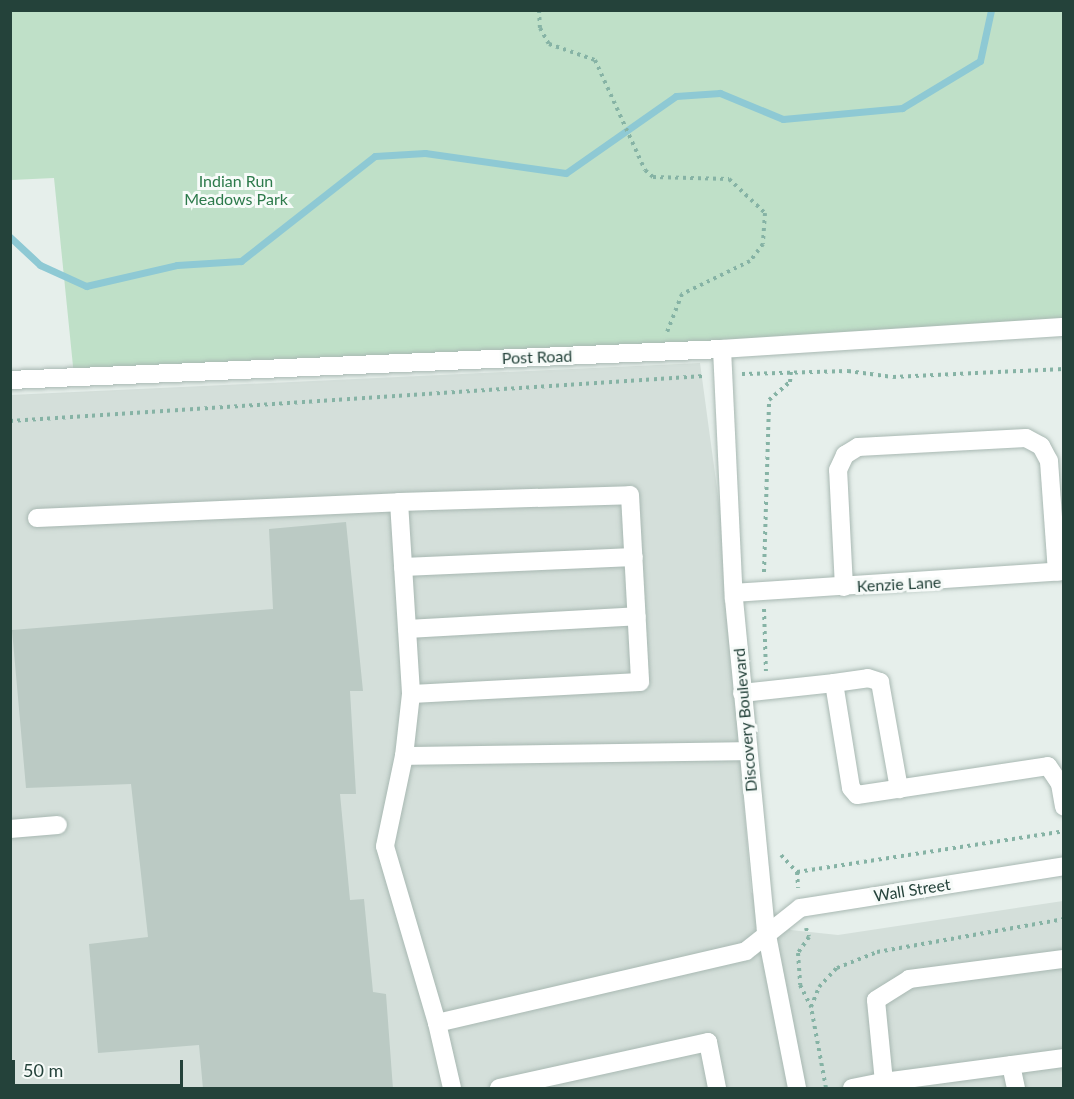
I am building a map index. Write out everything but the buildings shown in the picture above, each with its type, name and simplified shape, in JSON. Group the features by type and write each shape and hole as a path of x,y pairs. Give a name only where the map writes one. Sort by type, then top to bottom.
{"street":[{"name":"Post Road","path":"10,380 722,349 1064,327"},
{"name":"Discovery Boulevard","path":"722,349 734,593 766,930 797,1089"},
{"path":"844,587 838,470 845,455 858,447 1026,438 1041,446 1049,461 1060,571"},
{"path":"37,518 399,501 630,495 640,682 411,694"},
{"path":"399,501 411,694 404,756 385,846 437,1023 452,1089"},
{"path":"403,567 634,557"},
{"name":"Kenzie Lane","path":"734,593 1060,571"},
{"path":"407,628 637,616"},
{"path":"742,693 868,678 880,682 899,789"},
{"path":"834,683 851,788 857,795 1048,766 1060,784 1064,807"},
{"path":"404,756 748,751"},
{"path":"10,829 58,825"},
{"name":"Wall Street","path":"437,1023 746,951 766,930 800,908 1064,866"},
{"path":"885,1085 876,1000 909,979 1064,958"},
{"path":"499,1089 708,1042 717,1089"},
{"path":"852,1089 953,1081 1011,1065 1064,1058"},
{"path":"1011,1065 1016,1089"}],"path":[{"path":"539,10 549,44 595,60 635,151 653,177 729,179 765,213 763,244 750,261 682,294 670,319 669,378"},
{"path":"10,422 724,375 848,371 893,377 1064,369"},
{"path":"797,872 1064,831"},
{"path":"826,1089 811,1007 819,987 837,968 877,952 1064,919"}],"shaded area":[{"path":"700,363 721,518 751,892 791,930 838,935 1063,901 1063,1088 11,1088 10,395"}],"green space":[{"name":"Indian Run Meadows Park","path":"11,11 1063,11 1063,325 74,376 54,178 11,180"}],"waterway":[{"path":"10,237 40,265 86,286 177,265 241,261 375,156 425,153 566,173 676,96 720,93 783,119 902,108 980,61 991,10"}]}
